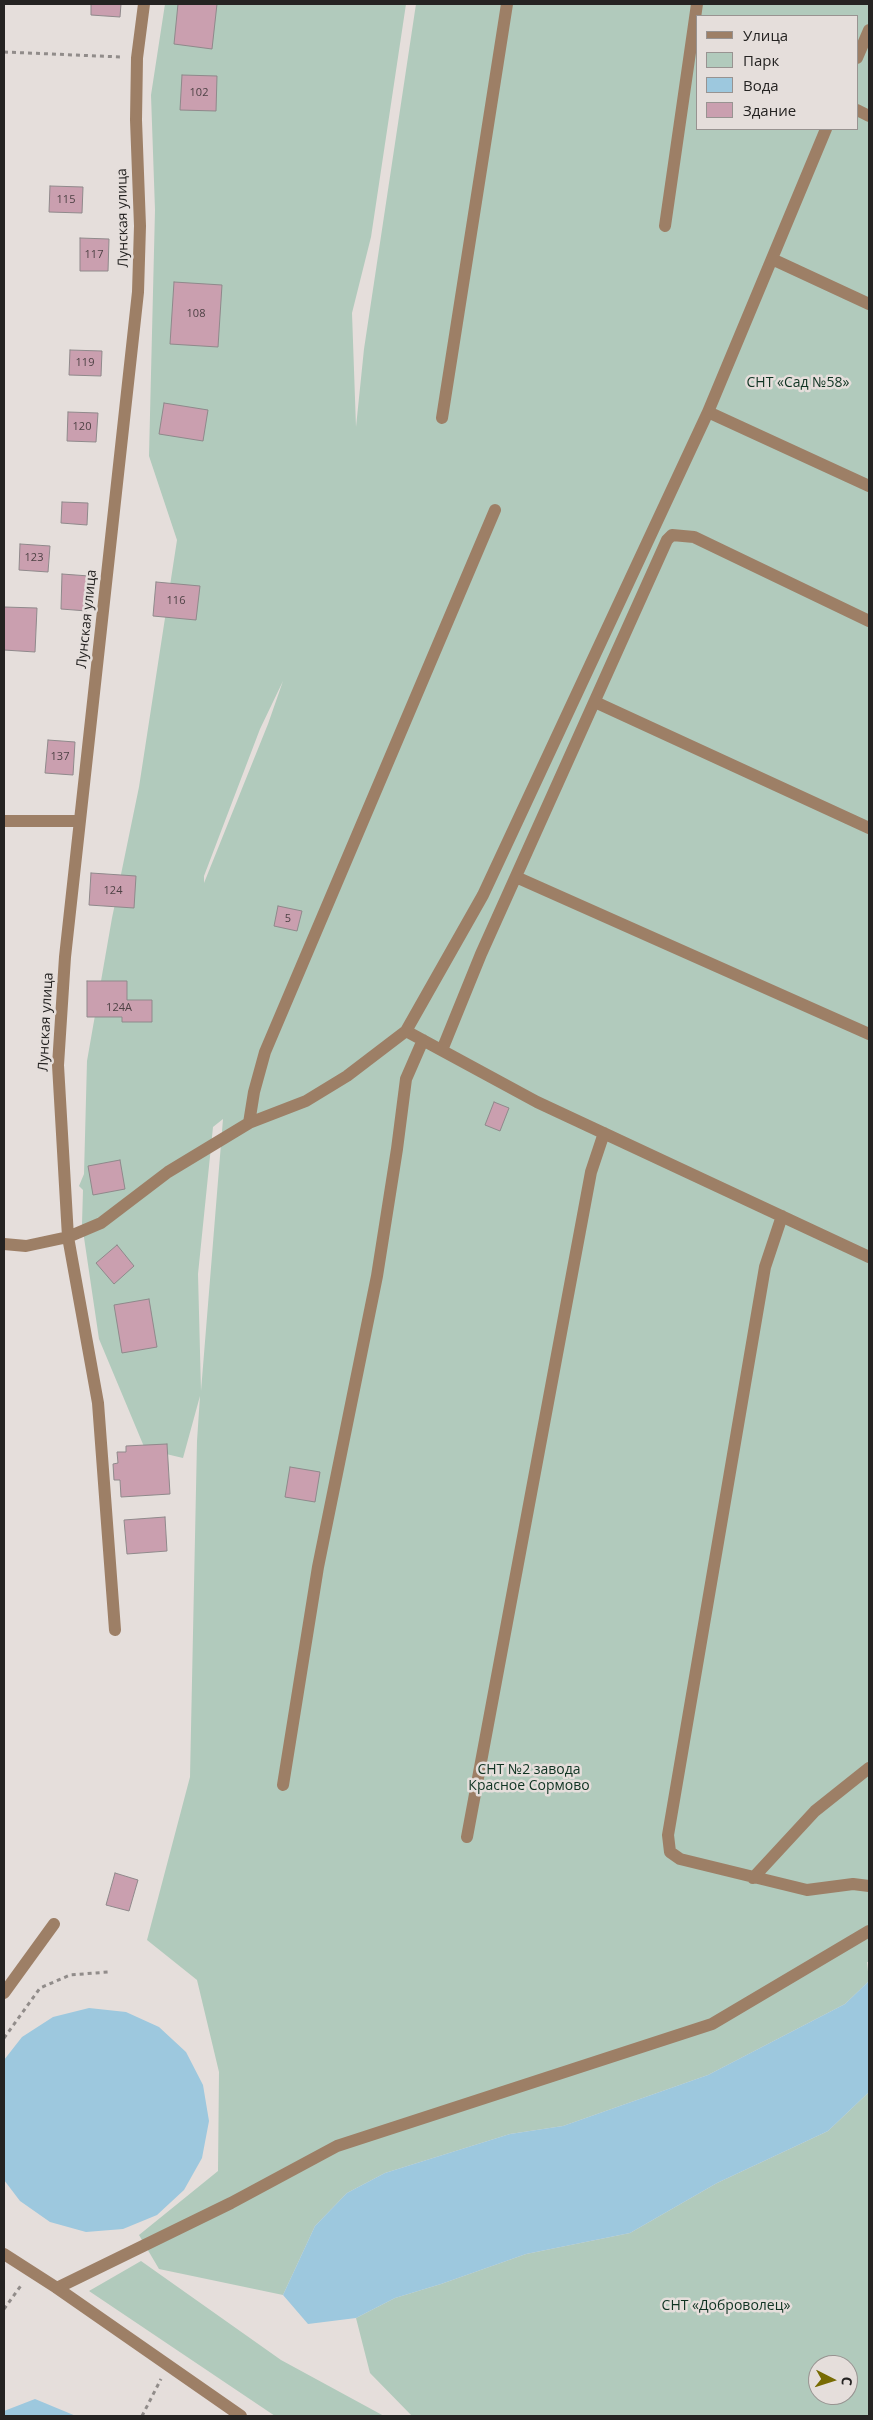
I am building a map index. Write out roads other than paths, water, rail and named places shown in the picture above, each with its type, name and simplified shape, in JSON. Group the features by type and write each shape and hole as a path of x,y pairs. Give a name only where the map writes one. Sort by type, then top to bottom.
{"street":[{"name":"Лунская улица","path":"115,1630 98,1403 68,1237 58,1065 65,957 79,820 138,292 138,58 144,4"},
{"path":"442,418 507,4"},
{"path":"666,226 697,4"},
{"path":"858,56 869,30"},
{"path":"4,1244 26,1246 68,1237 101,1223 168,1172 249,1123 306,1101 347,1076 406,1031 482,896 708,412 826,130"},
{"path":"772,259 869,304"},
{"path":"708,412 869,486"},
{"path":"249,1123 254,1092 266,1052 494,510"},
{"path":"442,1050 481,954 667,540 672,534 694,538 869,620"},
{"path":"595,702 869,828"},
{"path":"4,821 79,820"},
{"path":"516,877 869,1034"},
{"path":"406,1031 537,1102 869,1257"},
{"path":"283,1785 318,1567 377,1276 406,1079 423,1040"},
{"path":"467,1838 591,1172 604,1133"},
{"path":"782,1216 765,1267 668,1834 670,1852 680,1859 807,1890 853,1884 869,1886"},
{"path":"753,1878 815,1810 869,1768"},
{"path":"4,1993 54,1924"},
{"path":"57,2288 231,2203 337,2146 712,2024 869,1931"},
{"path":"4,2254 57,2288 240,2416"}],"water":[{"path":"869,1981 869,2092 828,2131 717,2183 630,2233 526,2254 395,2298 356,2318 308,2324 283,2295 315,2226 347,2193 385,2173 510,2134 563,2126 708,2075 845,2004"},
{"path":"89,2008 126,2012 159,2027 186,2052 203,2085 209,2121 202,2158 184,2190 157,2215 123,2229 86,2232 50,2222 20,2201 4,2180 4,2060 22,2037 53,2017"},
{"path":"35,2399 76,2416 4,2416 4,2411"}],"park label":[{"name":"СНТ «Сад №58»","path":"798,383"},
{"name":"СНТ №2 завода Красное Сормово","path":"529,1778"},
{"name":"СНТ «Доброволец»","path":"726,2306"}]}
